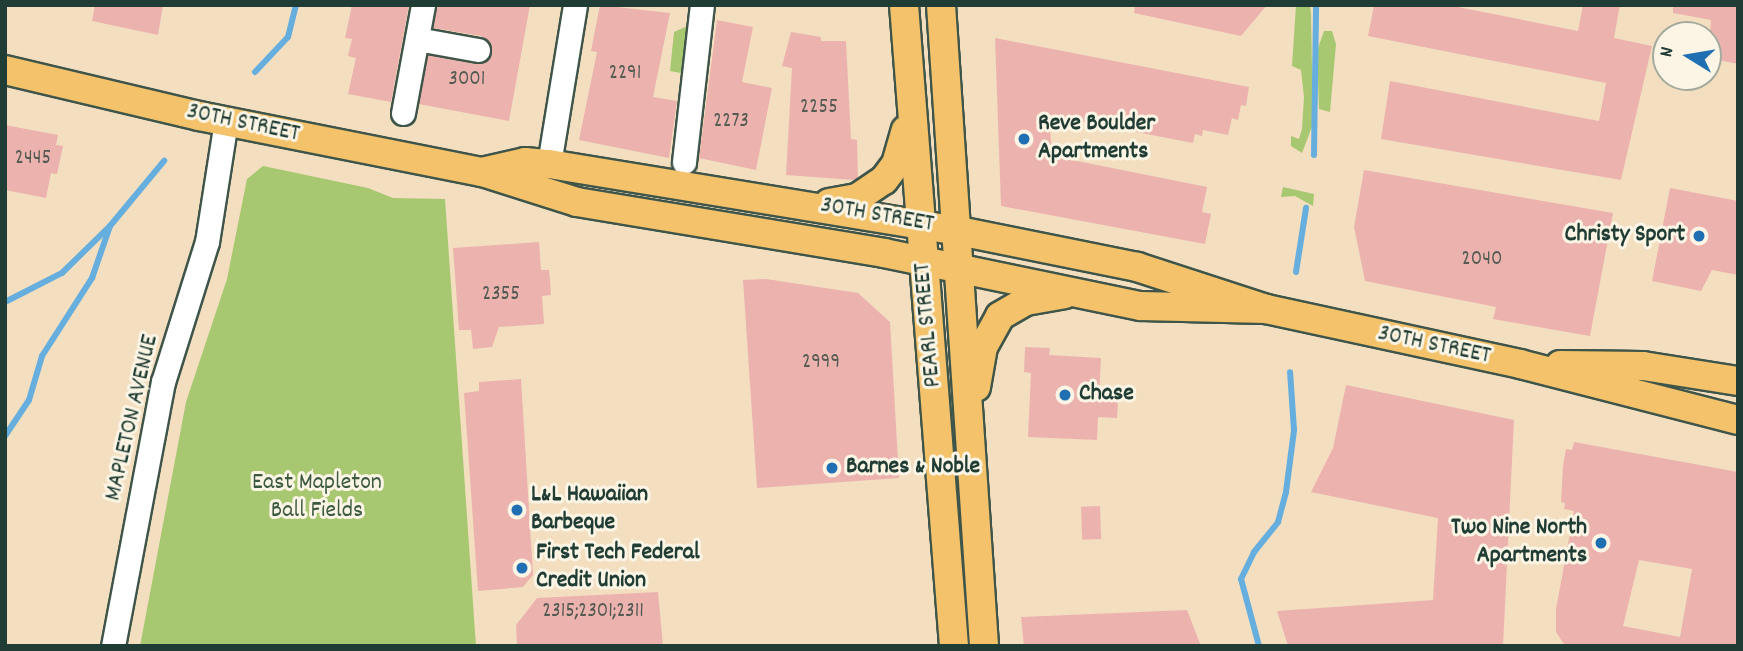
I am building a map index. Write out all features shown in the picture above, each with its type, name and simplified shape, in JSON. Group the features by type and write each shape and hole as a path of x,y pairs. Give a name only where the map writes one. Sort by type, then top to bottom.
{"main road":[{"name":"PEARL STREET","path":"904,5 918,223 954,646"},
{"name":"PEARL STREET","path":"940,5 984,646"},
{"name":"30TH STREET","path":"5,70 226,121 482,172 577,202 923,261 1089,293 1141,306 1266,309"},
{"path":"811,205 857,198 884,180 900,154 910,110"},
{"name":"30TH STREET","path":"482,172 525,162 549,164 954,230 1137,267 1266,309 1520,364 1738,420"},
{"path":"970,446 979,362 987,336 1000,316 1036,298 1089,293"},
{"name":"30TH STREET","path":"1520,364 1643,366 1738,381"}],"street":[{"path":"403,113 423,5"},
{"path":"549,164 575,5"},
{"path":"684,162 702,5"},
{"path":"417,39 478,50"},
{"name":"MAPLETON AVENUE","path":"113,646 163,382 207,242 226,121"}],"green space":[{"path":"1296,5 1310,5 1311,13 1313,124 1302,153 1291,146 1291,136 1299,139 1302,129 1304,97 1301,70 1292,66"},
{"path":"692,24 692,75 670,71 674,32"},
{"path":"1324,31 1332,31 1336,44 1330,112 1319,109 1317,51"},
{"name":"East Mapleton Ball Fields","path":"263,166 368,188 393,198 445,199 476,646 140,646 186,402 227,279 247,179"},
{"path":"1283,187 1314,194 1313,206 1295,196 1281,197"}],"building":[{"path":"95,5 163,5 158,35 92,21"},
{"path":"352,5 409,5 391,102 348,94 356,58 348,56 352,39 345,38"},
{"path":"437,5 530,5 509,121 419,104 428,55 476,64 492,53 491,45 481,36 433,28"},
{"path":"600,5 670,13 653,97 677,101 669,158 579,140 597,52 591,51"},
{"path":"1135,5 1267,5 1241,36 1134,13"},
{"path":"1374,5 1448,5 1578,31 1583,5 1620,5 1614,38 1652,46 1621,180 1381,139 1390,81 1599,121 1606,83 1368,36"},
{"path":"1673,5 1738,5 1738,64 1722,61 1722,21 1673,13"},
{"path":"717,20 753,27 742,82 772,88 756,170 699,158"},
{"path":"791,32 821,37 821,41 846,41 851,139 857,140 858,178 854,180 786,175 792,68 782,66"},
{"name":"Reve Boulder Apartments","path":"995,38 1249,87 1246,106 1241,105 1238,120 1232,118 1228,135 1203,130 1202,136 1195,134 1193,143 1049,115 1052,156 1207,187 1202,212 1211,214 1205,244 1001,206"},
{"path":"5,125 58,135 56,145 63,146 57,174 51,173 46,198 5,190"},
{"path":"1364,170 1613,213 1590,336 1493,319 1496,307 1365,281 1354,227"},
{"name":"Christy Sport","path":"1670,188 1738,201 1738,275 1712,270 1701,291 1652,281"},
{"path":"539,242 541,270 549,270 551,295 542,296 544,324 499,327 492,347 473,349 471,330 459,330 453,248"},
{"path":"766,279 858,293 890,322 899,478 757,488 743,280"},
{"path":"1025,347 1050,348 1049,355 1101,358 1099,399 1118,400 1117,418 1098,417 1097,440 1028,437 1031,373 1024,372"},
{"path":"521,379 533,575 523,587 478,591 464,393 479,391 479,382"},
{"path":"1346,385 1514,420 1503,646 1288,646 1277,611 1433,600 1438,518 1311,492 1333,448"},
{"name":"Two Nine North Apartments","path":"1574,442 1738,472 1738,646 1565,646 1556,632 1556,609 1574,511 1564,509 1565,503 1561,502 1566,449 1572,450","holes":["1639,560 1692,569 1680,637 1623,626"]},
{"path":"1100,506 1101,539 1082,540 1081,507"},
{"path":"658,592 663,646 517,646 516,625 537,598"},
{"path":"1187,610 1201,646 1024,646 1021,617"}],"waterway":[{"path":"255,72 288,37 296,5"},
{"path":"1314,155 1316,5"},
{"path":"5,302 62,273 110,226 164,161"},
{"path":"1296,272 1306,208"},
{"path":"5,436 29,400 42,356 92,278 110,226"},
{"path":"1259,646 1241,579 1254,552 1278,522 1286,492 1294,430 1290,372"}],"place":[{"name":"Reve Boulder Apartments","path":"1024,139"},
{"name":"Christy Sport","path":"1699,236"},
{"name":"Chase","path":"1065,395"},
{"name":"Barnes & Noble","path":"832,468"},
{"name":"L&L Hawaiian Barbeque","path":"517,510"},
{"name":"Two Nine North Apartments","path":"1601,543"},
{"name":"First Tech Federal Credit Union","path":"522,568"}]}
